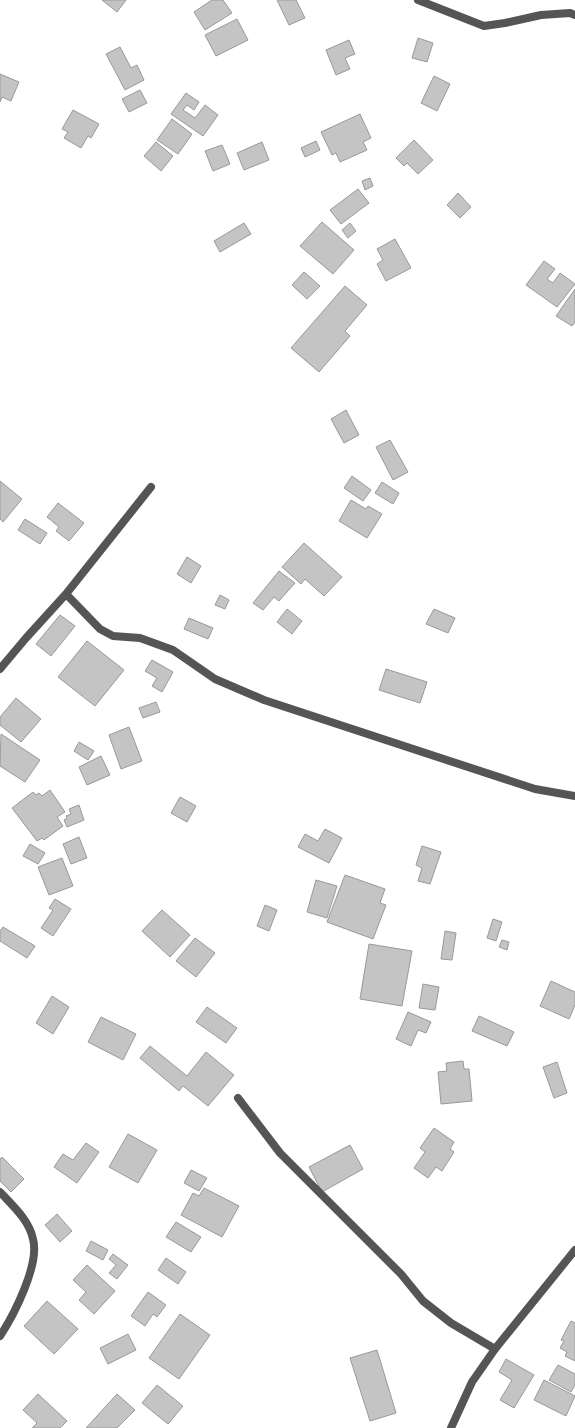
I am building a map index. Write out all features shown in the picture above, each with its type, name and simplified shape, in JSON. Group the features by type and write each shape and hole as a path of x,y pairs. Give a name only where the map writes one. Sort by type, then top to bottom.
{"street":[{"path":"418,0 484,26 541,15 570,13 575,15"},
{"path":"0,669 66,594 150,487"},
{"path":"66,594 100,629 113,636 140,638 173,650 215,679 264,700 535,789 575,796"},
{"path":"238,1098 280,1153 402,1274 423,1301 451,1323 495,1349"},
{"path":"0,1192 24,1218 33,1240 34,1259 21,1295 8,1324 0,1336"},
{"path":"451,1428 472,1382 495,1349 575,1250"}],"building":[{"path":"102,0 126,0 117,12"},
{"path":"212,0 223,0 232,13 205,30 194,12"},
{"path":"277,0 296,0 305,18 289,25"},
{"path":"237,19 248,40 216,56 205,35"},
{"path":"418,38 433,43 427,62 412,58"},
{"path":"349,40 355,54 345,58 350,69 336,75 326,50"},
{"path":"120,47 131,68 137,65 144,80 125,90 106,54"},
{"path":"0,74 19,82 11,101 2,97 0,102"},
{"path":"434,76 450,84 437,111 421,103"},
{"path":"140,90 147,103 129,112 122,99"},
{"path":"186,93 199,102 194,110 187,105 183,110 195,118 205,105 218,115 203,136 171,114"},
{"path":"73,110 99,124 91,138 88,136 81,148 64,138 68,132 62,129"},
{"path":"360,114 371,138 363,142 367,150 340,162 336,153 332,155 321,132"},
{"path":"172,119 192,134 178,154 157,140"},
{"path":"414,140 433,160 418,174 407,163 404,166 396,158"},
{"path":"316,141 320,150 305,157 301,148"},
{"path":"156,142 173,156 161,171 144,156"},
{"path":"262,142 269,160 244,170 237,153"},
{"path":"222,145 230,164 213,171 205,151"},
{"path":"370,178 373,186 365,190 362,181"},
{"path":"358,189 369,203 341,224 330,210"},
{"path":"458,193 471,207 460,218 447,205"},
{"path":"322,222 354,250 333,274 300,246"},
{"path":"244,223 251,234 220,252 214,241"},
{"path":"350,223 356,231 348,238 342,230"},
{"path":"395,239 411,268 386,281 377,264 383,260 377,249"},
{"path":"544,261 555,269 547,279 553,283 560,273 575,284 557,307 526,285"},
{"path":"304,272 320,286 307,299 292,285"},
{"path":"345,286 367,305 345,331 350,336 319,372 291,348"},
{"path":"575,289 575,322 572,326 556,316"},
{"path":"346,410 359,435 344,443 331,419"},
{"path":"390,440 408,472 393,480 376,447"},
{"path":"352,476 371,490 363,501 344,488"},
{"path":"0,481 22,499 3,522 0,519"},
{"path":"382,482 399,493 393,504 375,493"},
{"path":"351,500 366,509 368,506 382,514 367,538 339,521"},
{"path":"58,503 84,523 69,541 56,531 59,527 47,517"},
{"path":"25,519 47,533 40,544 18,530"},
{"path":"304,543 342,577 324,596 305,579 301,584 282,567"},
{"path":"187,557 201,566 191,583 177,574"},
{"path":"279,571 295,583 279,601 274,597 263,610 253,603"},
{"path":"220,595 229,600 225,609 215,605"},
{"path":"287,609 302,621 292,634 277,622"},
{"path":"434,609 455,618 448,633 426,624"},
{"path":"60,615 75,626 51,656 36,644"},
{"path":"189,618 213,628 208,639 184,629"},
{"path":"87,641 124,670 95,706 58,677"},
{"path":"152,660 173,672 162,692 152,686 157,678 145,671"},
{"path":"386,669 427,682 420,703 379,690"},
{"path":"16,698 41,719 21,742 0,725 0,717"},
{"path":"156,702 160,712 143,718 139,708"},
{"path":"129,727 142,761 121,769 109,735"},
{"path":"1,734 40,760 25,782 0,766"},
{"path":"79,742 94,751 88,760 74,751"},
{"path":"101,756 110,775 87,785 79,767"},
{"path":"50,790 65,812 57,817 63,826 44,840 42,838 37,841 12,808 33,792 36,795 39,793 42,796"},
{"path":"180,797 196,806 187,822 171,813"},
{"path":"79,805 84,820 67,827 64,820 67,818 66,816 71,814 69,809"},
{"path":"325,829 342,838 329,863 298,847 305,834 318,841"},
{"path":"79,837 87,858 71,864 63,844"},
{"path":"30,844 45,853 38,864 23,856"},
{"path":"422,846 441,852 430,884 418,881 422,868 416,865"},
{"path":"62,858 73,886 49,895 38,867"},
{"path":"345,875 385,889 380,903 386,905 373,939 327,922"},
{"path":"316,880 337,886 327,918 307,912"},
{"path":"55,899 71,909 53,936 41,928 53,910 49,908"},
{"path":"265,905 277,910 269,931 257,926"},
{"path":"162,910 190,935 170,957 142,931"},
{"path":"493,919 502,922 496,941 487,938"},
{"path":"3,927 35,946 27,958 0,941 0,931"},
{"path":"445,931 456,933 452,960 441,959"},
{"path":"195,938 215,953 196,977 176,961"},
{"path":"502,940 509,942 507,950 499,947"},
{"path":"369,944 412,951 402,1006 360,999"},
{"path":"551,981 575,992 575,1005 569,1019 540,1006"},
{"path":"423,984 439,987 435,1010 419,1008"},
{"path":"52,996 69,1007 53,1034 36,1023"},
{"path":"207,1007 237,1028 226,1043 196,1022"},
{"path":"408,1012 431,1022 426,1033 418,1030 411,1046 396,1039"},
{"path":"479,1016 514,1032 507,1046 472,1031"},
{"path":"101,1017 136,1034 123,1060 88,1042"},
{"path":"150,1046 187,1076 206,1052 234,1075 208,1106 183,1086 179,1091 140,1058"},
{"path":"463,1061 464,1069 469,1069 472,1101 441,1104 438,1072 447,1071 446,1063"},
{"path":"557,1062 567,1093 554,1098 543,1067"},
{"path":"434,1128 454,1142 450,1149 454,1152 442,1171 436,1167 428,1178 414,1168 425,1152 420,1148"},
{"path":"128,1134 157,1150 138,1183 109,1167"},
{"path":"86,1143 99,1152 77,1183 54,1167 63,1154 73,1160"},
{"path":"350,1145 363,1169 322,1192 309,1167"},
{"path":"2,1157 24,1179 11,1192 0,1181 0,1159"},
{"path":"191,1170 207,1178 199,1191 184,1183"},
{"path":"204,1188 239,1206 222,1237 181,1215 193,1193 199,1196"},
{"path":"57,1214 72,1231 60,1242 45,1225"},
{"path":"176,1222 201,1237 191,1252 166,1237"},
{"path":"91,1241 108,1250 103,1260 86,1251"},
{"path":"113,1254 128,1265 117,1279 109,1273 116,1265 109,1259"},
{"path":"166,1258 186,1272 178,1284 158,1270"},
{"path":"87,1265 115,1291 94,1314 79,1300 86,1292 73,1280"},
{"path":"148,1292 166,1305 157,1317 153,1314 145,1326 131,1316"},
{"path":"47,1301 78,1329 54,1354 24,1326"},
{"path":"180,1314 210,1335 179,1379 149,1358"},
{"path":"571,1321 575,1323 575,1361 565,1356 567,1352 560,1348 564,1341 561,1340"},
{"path":"128,1334 136,1350 108,1364 100,1348"},
{"path":"377,1350 396,1413 370,1421 350,1358"},
{"path":"506,1359 534,1375 514,1408 500,1400 512,1380 499,1372"},
{"path":"558,1365 575,1374 575,1385 571,1392 549,1380"},
{"path":"544,1380 575,1396 566,1416 534,1400"},
{"path":"157,1385 183,1406 168,1424 142,1403"},
{"path":"38,1394 67,1421 60,1428 32,1428 37,1423 23,1410"},
{"path":"117,1394 135,1410 117,1428 86,1428"}]}
